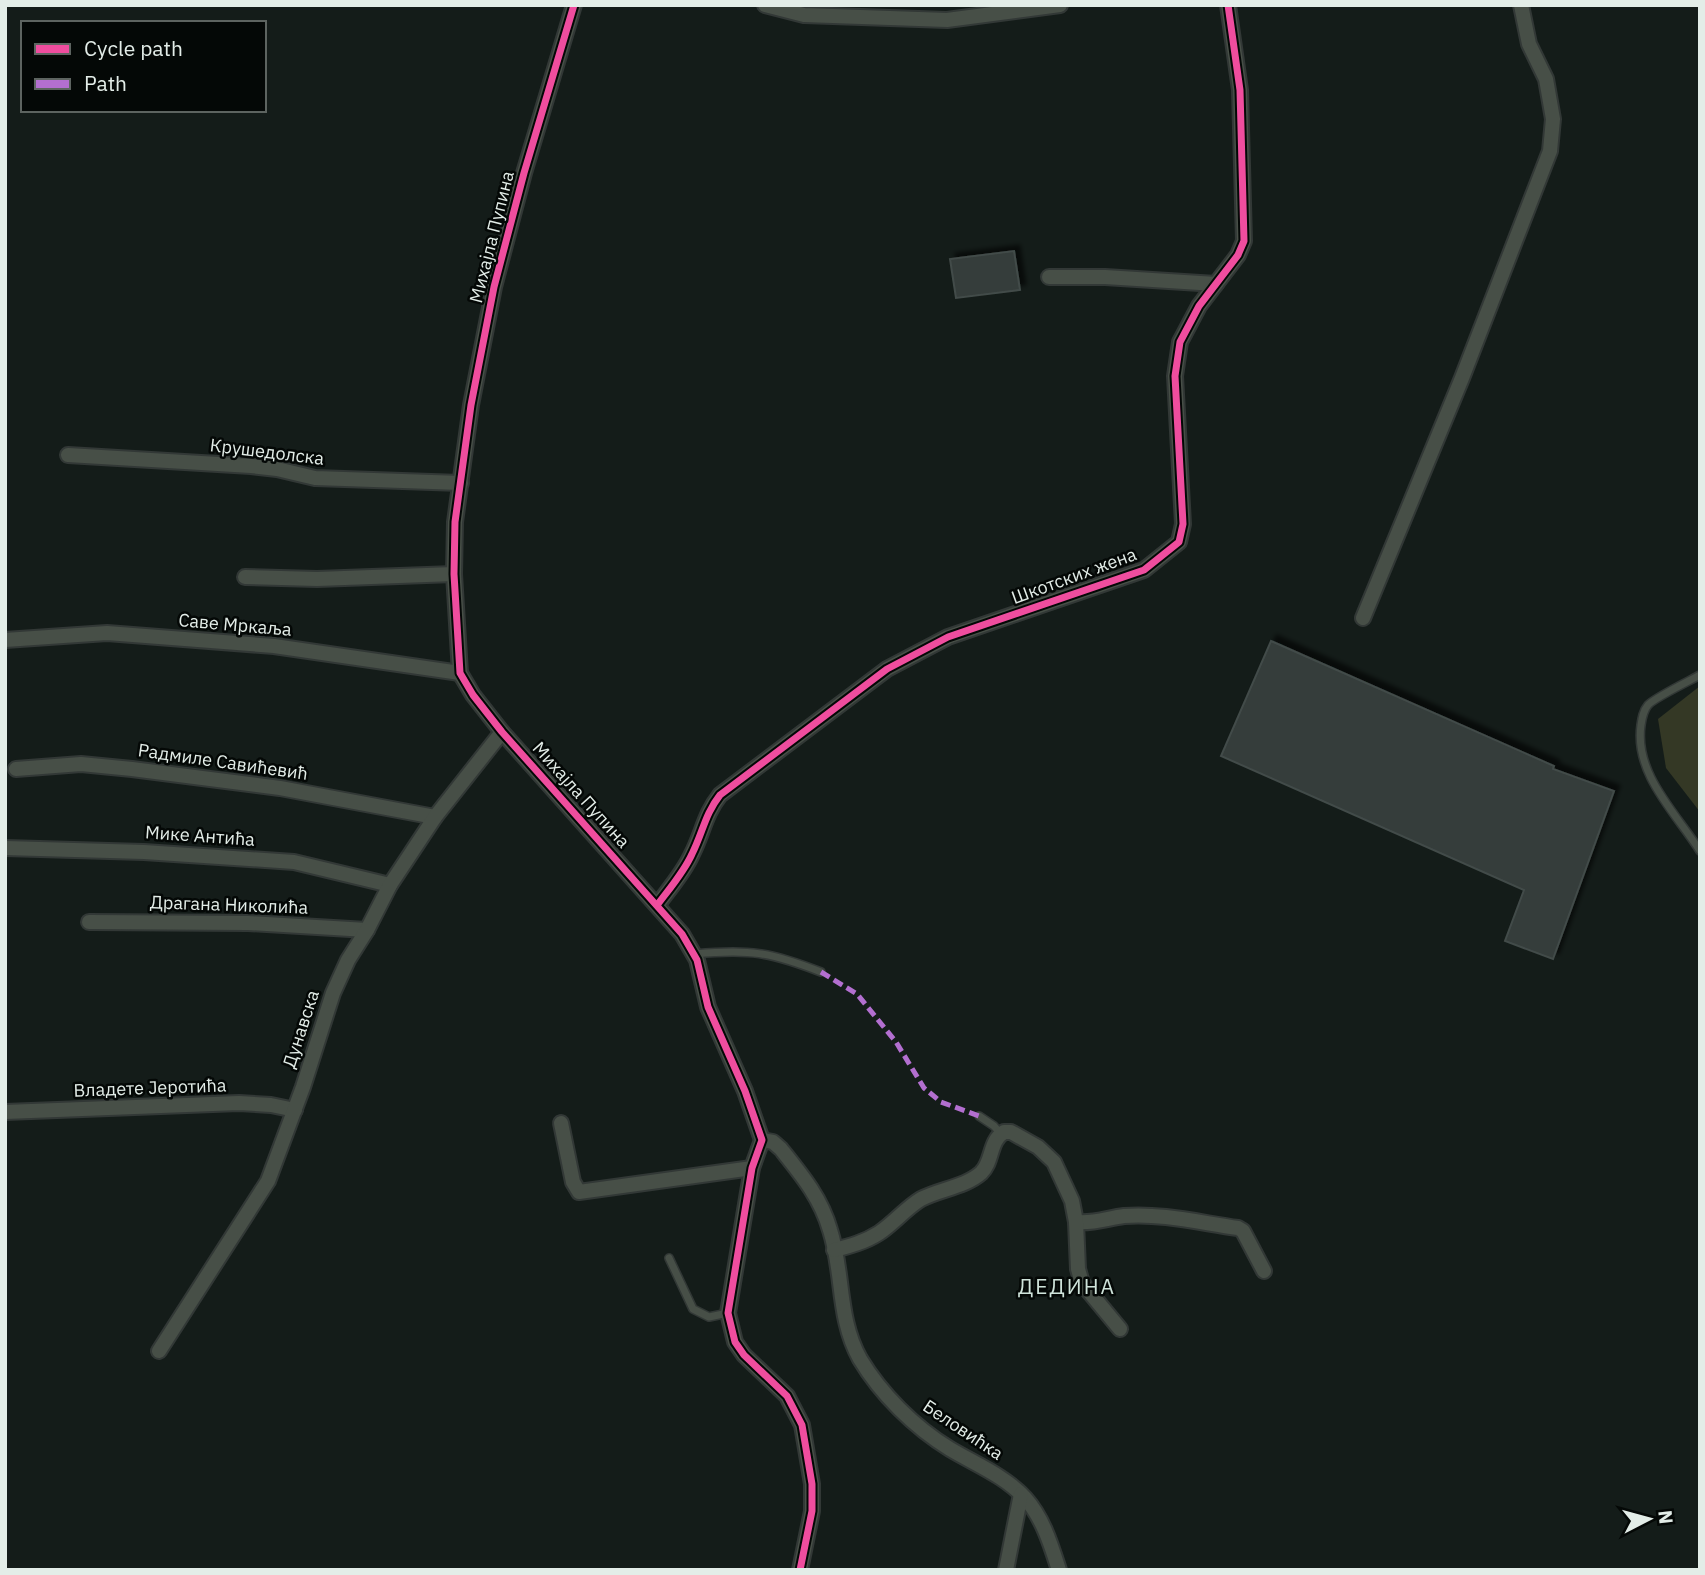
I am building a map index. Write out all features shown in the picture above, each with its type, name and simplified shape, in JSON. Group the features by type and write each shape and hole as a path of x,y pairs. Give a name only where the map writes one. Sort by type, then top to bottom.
{"street":[{"name":"Михајла Пупина","path":"574,5 524,173 494,287 471,405 455,522 454,574 460,673 473,695 502,732 682,933 694,954 708,1007 749,1100 761,1140"},
{"path":"765,5 804,15 947,20 1060,5"},
{"name":"Шкотских жена","path":"658,904 691,858 704,829 708,810 720,794 887,669 948,637 1144,570 1179,542 1183,524 1175,376 1180,342 1199,306 1238,256 1244,241 1240,90 1228,5"},
{"path":"1363,618 1550,151 1553,119 1546,79 1529,44 1521,5"},
{"path":"1049,277 1105,277 1216,284"},
{"name":"Крушедолска","path":"68,455 277,468 316,478 461,483"},
{"path":"245,577 317,579 454,574"},
{"name":"Саве Мркаља","path":"5,640 107,633 274,646 460,673"},
{"name":"Дунавска","path":"159,1351 268,1181 295,1110 332,993 348,960 390,885 435,817 502,732"},
{"name":"Радмиле Савићевић","path":"10,769 81,764 132,769 280,788 435,817"},
{"name":"Мике Антића","path":"5,848 144,852 294,862 390,885"},
{"name":"Драгана Николића","path":"89,922 248,923 367,930"},
{"name":"Владете Јеротића","path":"5,1112 239,1103 295,1110"},
{"path":"561,1123 573,1182 579,1192 752,1168"},
{"path":"834,1250 864,1241 880,1232 919,1200 981,1173 996,1137 1000,1133 1015,1134 1038,1147 1054,1162 1066,1186 1076,1222 1076,1255 1082,1283 1120,1329"},
{"path":"761,1140 752,1168 728,1313 735,1342 744,1355 787,1396 802,1425 812,1484 812,1511 800,1570"},
{"name":"Беловићка","path":"761,1140 773,1142 781,1149 819,1200 831,1231 845,1321 861,1359 896,1406 918,1425 947,1447 989,1471 1021,1494 1038,1515 1059,1570"},
{"path":"1076,1222 1110,1220 1122,1216 1238,1228 1243,1231 1264,1271"},
{"path":"1006,1570 1021,1494"}],"lane":[{"path":"1700,675 1649,704 1643,714 1640,732 1641,755 1647,771 1700,851"},
{"path":"694,954 762,952 821,972"},
{"path":"979,1116 995,1126 1000,1133"},
{"path":"669,1258 693,1309 709,1317 728,1313"}],"green space":[{"path":"1700,686 1700,812 1666,768 1658,719"}],"building":[{"path":"1014,251 1020,290 956,298 950,259"},
{"path":"1271,641 1554,766 1553,769 1614,791 1553,959 1505,941 1524,890 1221,756"}],"marked path":[{"path":"821,972 857,994 896,1042 924,1088 941,1102 979,1116"}],"cycle path":[{"path":"574,5 524,173 494,287 471,405 455,522 454,574 460,673 473,695 502,732 682,934 697,960 708,1007 745,1091 762,1140 752,1168 728,1313 735,1342 744,1355 787,1396 802,1425 812,1484 812,1511 800,1570"},
{"path":"658,904 689,861 707,816 720,795 887,669 948,637 1144,570 1179,542 1183,524 1175,376 1180,342 1199,306 1238,255 1244,241 1240,90 1228,5"}],"district":[{"name":"ДЕДИНА","path":"1067,1287"}]}
